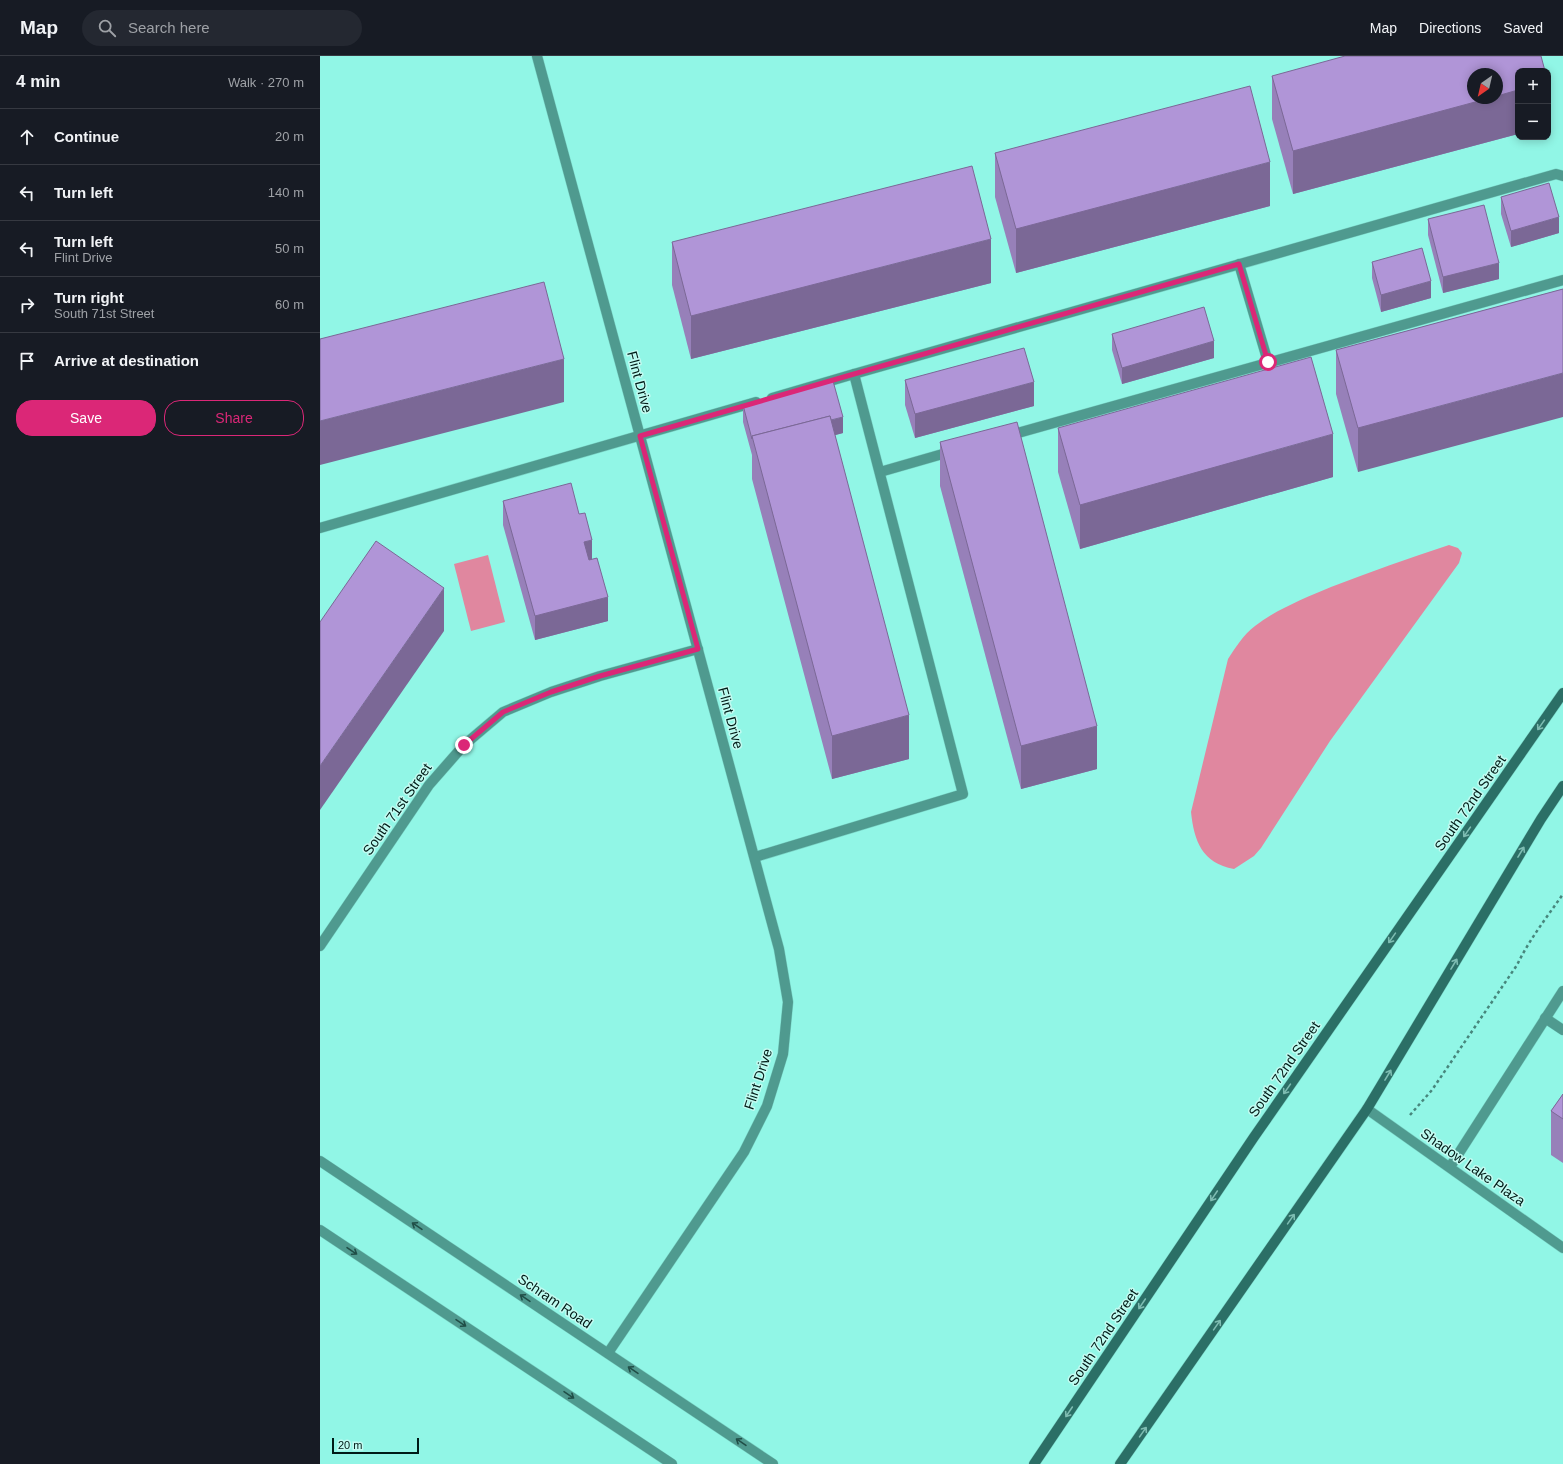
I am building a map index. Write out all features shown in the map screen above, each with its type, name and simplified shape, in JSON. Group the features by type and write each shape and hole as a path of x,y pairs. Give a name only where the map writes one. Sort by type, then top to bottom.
{"street":[{"name":"Flint Drive","path":"537,56 779,949 788,1002 783,1054 766,1106 744,1152 608,1353"},
{"path":"320,528 1556,174 1563,176"},
{"path":"1239,264 1268,362"},
{"path":"994,440 1563,280"},
{"path":"754,856 963,794 854,374"},
{"path":"880,472 964,448"},
{"name":"South 71st Street","path":"320,946 429,785 464,745 503,712 551,692 600,676 698,649"},
{"name":"South 72nd Street","path":"1034,1464 1258,1131 1563,693"},
{"path":"1120,1464 1368,1109 1537,826 1563,786"},
{"path":"1450,1167 1563,991"},
{"path":"1546,1018 1563,1030"},
{"name":"Shadow Lake Plaza","path":"1368,1109 1563,1248"},
{"name":"Schram Road","path":"320,1161 774,1464"},
{"path":"320,1230 672,1464"}],"path":[{"path":"1397,1130 1432,1090 1517,965 1526,946 1535,936 1563,894"}],"shaded area":[{"path":"1449,545 1458,548 1462,553 1459,563 1330,741 1261,848 1254,856 1234,869 1214,862 1207,856 1197,841 1192,823 1191,812 1228,659 1240,641 1247,633 1264,620 1301,600 1360,576"},
{"path":"488,555 505,622 471,631 454,564"}],"building":[{"path":"1345,56 1541,56 1544,68 1515,68 1515,91 1503,94 1503,68 1467,68 1468,104 1293,151 1272,76"},
{"path":"1250,86 1270,162 1016,229 995,153"},
{"path":"972,166 991,239 691,316 672,242"},
{"path":"1549,183 1559,217 1511,231 1501,197"},
{"path":"1484,205 1499,263 1443,277 1428,219"},
{"path":"1422,248 1431,281 1381,295 1372,262"},
{"path":"544,282 564,359 320,421 320,339"},
{"path":"1563,289 1563,373 1358,428 1336,350"},
{"path":"1204,307 1214,341 1122,368 1112,334"},
{"path":"1024,348 1034,382 915,414 905,380"},
{"path":"1311,357 1333,434 1080,505 1058,428"},
{"path":"833,381 843,417 831,420 830,416 752,436 752,439 743,405"},
{"path":"830,416 909,715 832,736 752,436"},
{"path":"1017,422 1097,726 1021,746 940,442"},
{"path":"571,483 579,514 585,513 592,540 584,542 589,560 597,558 608,597 535,616 503,501"},
{"path":"376,541 444,588 320,766 320,622"},
{"path":"1563,1094 1563,1119 1551,1111"}],"route":[{"path":"464,745 503,712 551,692 600,676 698,649 640,436 1239,264 1268,362"}]}
